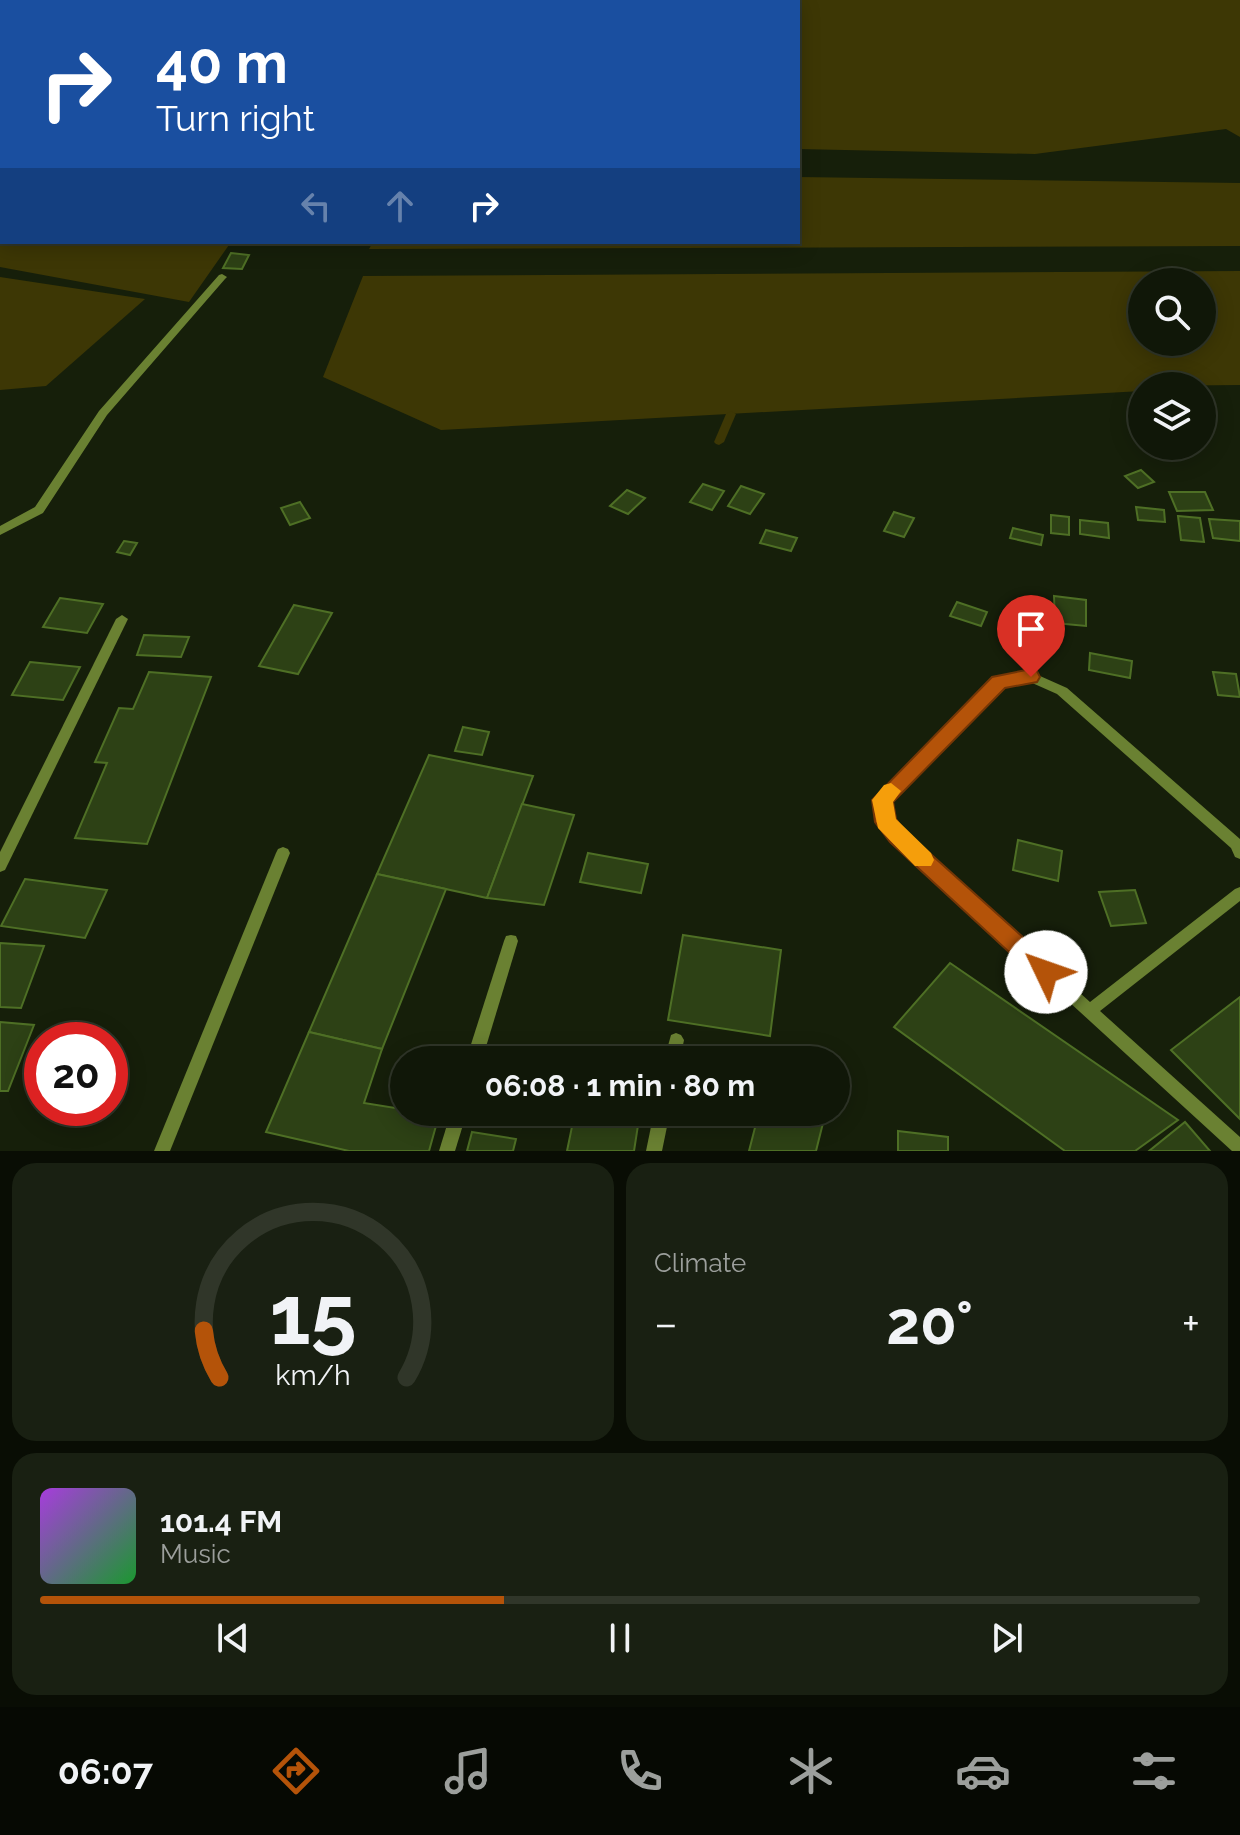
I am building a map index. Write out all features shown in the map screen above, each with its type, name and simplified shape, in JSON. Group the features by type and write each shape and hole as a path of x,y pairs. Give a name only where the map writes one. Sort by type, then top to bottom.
{"lane":[{"path":"0,531 39,510 103,413 222,277"},
{"path":"0,866 122,619"},
{"path":"1240,853 1236,844 1062,691 1031,677 999,682 882,800 886,822 897,836 1240,1148"},
{"path":"162,1151 283,853"},
{"path":"1089,1011 1240,893"},
{"path":"478,1046 511,941"},
{"path":"675,1046 676,1040"},
{"path":"447,1151 455,1126"},
{"path":"654,1151 659,1126"}],"shaded area":[{"path":"800,0 1240,0 1240,137 1226,129 1035,154 800,149"},
{"path":"800,177 1240,183 1240,246 369,249 372,244 800,244"},
{"path":"0,244 230,244 189,302 0,267"},
{"path":"1216,271 1240,271 1240,385 1216,385 1216,372 1128,372 1128,392 441,430 323,377 363,276 1128,272 1128,356 1216,356"},
{"path":"0,277 145,299 46,386 0,390"}],"building":[{"path":"231,253 249,255 242,269 223,268"},
{"path":"1141,470 1154,482 1138,488 1125,476"},
{"path":"703,484 724,491 712,510 690,502"},
{"path":"741,486 764,494 750,514 728,506"},
{"path":"627,490 645,498 628,514 610,506"},
{"path":"1169,492 1205,492 1213,510 1177,511"},
{"path":"300,502 310,518 290,525 281,508"},
{"path":"1136,507 1164,510 1165,522 1138,520"},
{"path":"894,512 914,518 904,537 884,531"},
{"path":"1051,515 1069,517 1069,535 1051,533"},
{"path":"1178,516 1200,518 1204,542 1181,540"},
{"path":"1209,519 1240,521 1240,541 1213,538"},
{"path":"1080,520 1108,523 1109,538 1080,534"},
{"path":"1013,528 1043,535 1041,545 1010,538"},
{"path":"766,530 797,538 791,551 760,543"},
{"path":"124,541 137,543 130,555 117,552"},
{"path":"1054,596 1086,600 1086,626 1055,623"},
{"path":"60,598 103,604 87,633 43,627"},
{"path":"957,602 987,612 981,626 950,616"},
{"path":"294,605 332,613 298,674 259,666"},
{"path":"144,635 189,637 181,657 137,655"},
{"path":"1090,653 1132,661 1130,678 1089,670"},
{"path":"30,662 80,667 63,700 12,695"},
{"path":"149,672 211,677 147,844 75,838 107,763 95,762 119,708 133,709"},
{"path":"1213,672 1236,674 1240,697 1218,695"},
{"path":"463,727 489,732 482,755 455,751"},
{"path":"429,755 533,776 487,898 377,874"},
{"path":"522,804 574,815 544,905 487,898"},
{"path":"1018,840 1062,851 1058,881 1013,870"},
{"path":"588,853 648,864 641,893 580,882"},
{"path":"377,874 446,889 382,1049 309,1032"},
{"path":"25,879 107,890 85,938 1,926"},
{"path":"1135,890 1146,923 1111,926 1099,892"},
{"path":"683,935 781,950 770,1036 668,1020"},
{"path":"0,943 44,946 21,1008 0,1007"},
{"path":"950,963 1178,1120 1135,1151 1065,1151 894,1027"},
{"path":"1240,997 1240,1119 1171,1050"},
{"path":"0,1022 24,1024 24,1050 8,1091 0,1091"},
{"path":"309,1032 382,1049 364,1103 390,1107 390,1126 436,1126 429,1151 349,1151 266,1132"},
{"path":"1185,1122 1210,1151 1149,1151"},
{"path":"572,1126 638,1126 634,1151 567,1151"},
{"path":"755,1126 822,1126 816,1151 749,1151"},
{"path":"898,1131 948,1137 948,1151 898,1151"},
{"path":"472,1132 516,1139 513,1151 467,1151"}],"waterway":[{"path":"719,442 731,414"}],"slow traffic":[{"path":"891,791 882,800 886,822 923,860"}],"route":[{"path":"1031,677 999,682 882,800 886,822 897,836 1046,972"}]}
